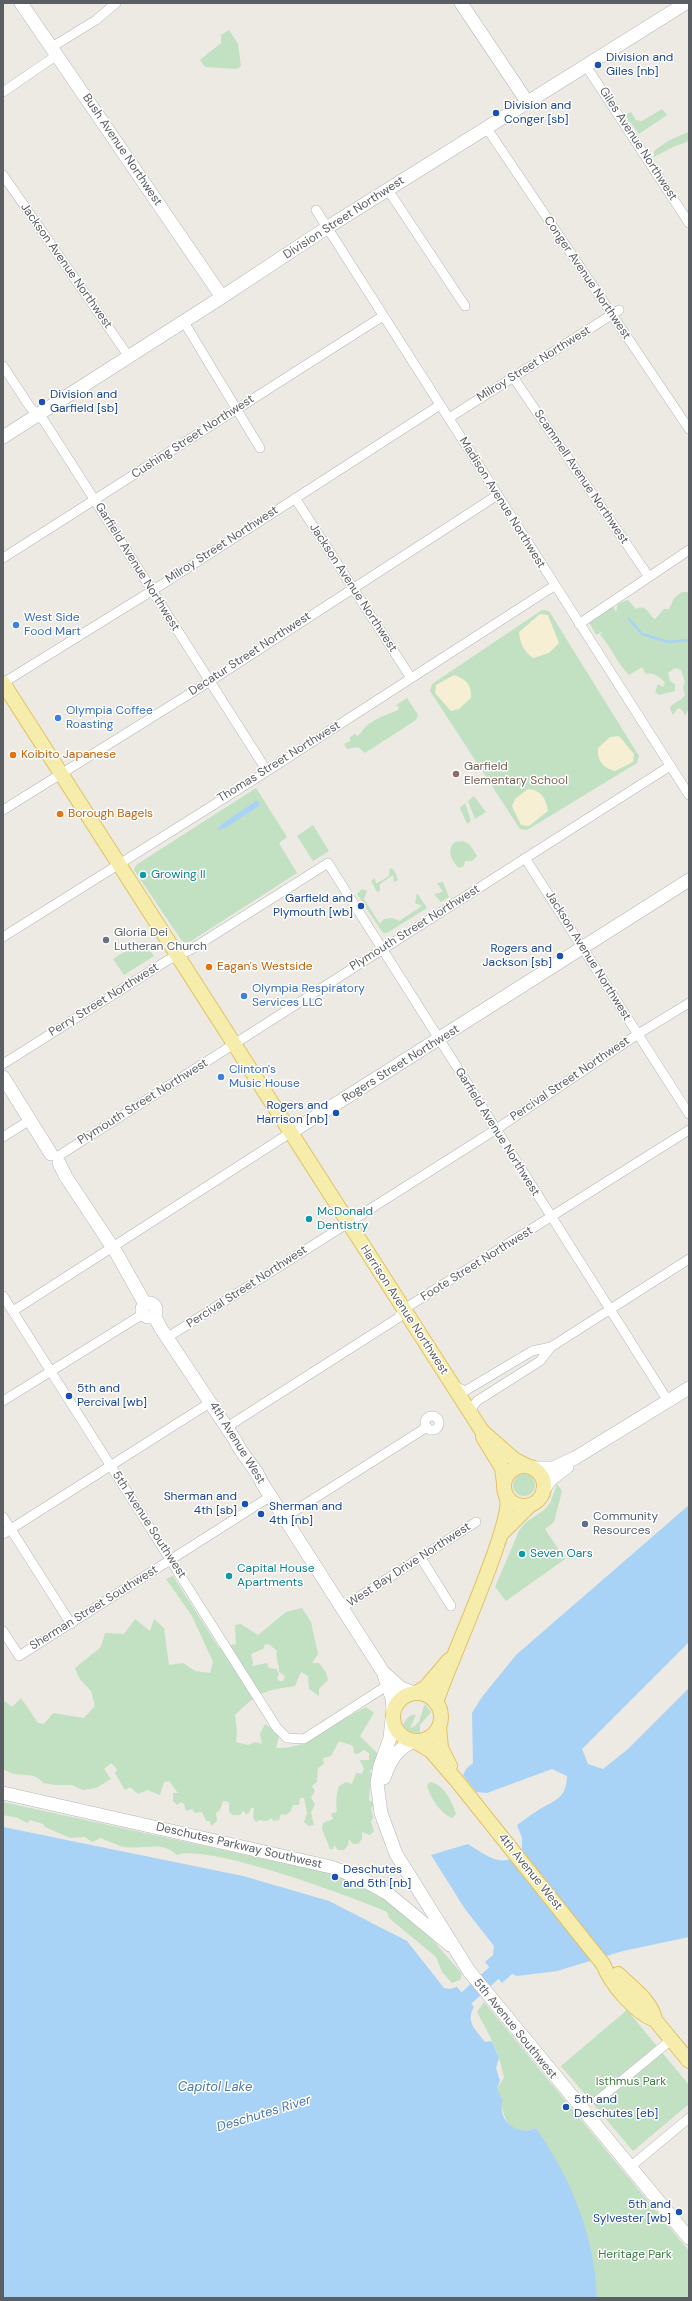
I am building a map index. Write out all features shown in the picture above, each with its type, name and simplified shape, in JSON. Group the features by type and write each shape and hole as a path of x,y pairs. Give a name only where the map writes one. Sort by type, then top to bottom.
{"main road":[{"name":"Harrison Avenue Northwest","path":"3,683 482,1431 487,1444 502,1468 508,1506 502,1533"},
{"name":"Harrison Avenue Northwest","path":"482,1431 515,1460 530,1467"},
{"path":"436,1703 452,1657 502,1533 530,1505 536,1502 543,1490 542,1477 530,1467 514,1468 509,1472 505,1489 516,1505 530,1505"},
{"path":"452,1657 426,1687 401,1699 393,1715 397,1732 402,1737 419,1743 457,1781"},
{"path":"415,1693 430,1697 436,1703 441,1719 439,1734 457,1781"},
{"path":"419,1743 439,1734"},
{"name":"4th Avenue West","path":"457,1781 608,1969 637,2009 647,2017 655,2020 689,2061"}],"street":[{"name":"Bush Avenue Northwest","path":"21,3 222,297"},
{"path":"3,92 116,3"},
{"path":"461,3 528,104"},
{"name":"Division Street Northwest","path":"3,436 184,322 328,227 486,128 528,104 686,3"},
{"name":"Giles Avenue Northwest","path":"586,66 689,223"},
{"name":"Conger Avenue Northwest","path":"486,128 615,312 689,429"},
{"name":"Jackson Avenue Northwest","path":"3,175 129,356"},
{"path":"388,190 465,306"},
{"name":"Madison Avenue Northwest","path":"316,210 449,418 496,496 689,796"},
{"name":"Milroy Street Northwest","path":"449,418 615,312"},
{"name":"Cushing Street Northwest","path":"3,558 383,316"},
{"path":"184,322 238,409 260,448"},
{"name":"Garfield Avenue Northwest","path":"3,366 30,407 44,421 267,771"},
{"name":"Scammell Avenue Northwest","path":"513,377 649,577"},
{"name":"Milroy Street Northwest","path":"3,683 153,590 440,405"},
{"name":"Decatur Street Northwest","path":"3,810 210,681 496,496"},
{"name":"Jackson Avenue Northwest","path":"295,498 354,587 411,678"},
{"path":"579,624 689,550"},
{"name":"Thomas Street Northwest","path":"3,937 267,771 554,586"},
{"name":"Plymouth Street Northwest","path":"57,1157 670,766"},
{"name":"Jackson Avenue Northwest","path":"525,858 689,1114"},
{"name":"Garfield Avenue Northwest","path":"328,863 495,1130 668,1401"},
{"name":"Perry Street Northwest","path":"3,1064 328,863"},
{"name":"Rogers Street Northwest","path":"13,1311 689,880"},
{"name":"Percival Street Northwest","path":"168,1337 495,1130 638,1034 689,1003"},
{"name":"4th Avenue West","path":"3,1077 30,1120 57,1157 66,1177 112,1248 147,1311 168,1337 227,1427 243,1455 259,1474 271,1496 384,1672 401,1688 415,1693"},
{"path":"3,1138 30,1120"},
{"name":"Foote Street Northwest","path":"227,1427 398,1318 404,1309 689,1130"},
{"path":"471,1413 472,1408 477,1401 540,1361 551,1347 689,1259"},
{"name":"5th Avenue Southwest","path":"3,1296 277,1728 287,1738 304,1739 388,1685"},
{"path":"3,1402 147,1311"},
{"path":"450,1381 457,1388 465,1391 532,1351 551,1347"},
{"path":"530,1467 548,1469 575,1458 689,1388"},
{"path":"7,1532 211,1402"},
{"path":"285,1518 427,1427"},
{"path":"543,1490 551,1479 575,1458"},
{"name":"Sherman Street Southwest","path":"3,1631 19,1656 271,1496"},
{"path":"3,1517 7,1532 71,1624"},
{"name":"West Bay Drive Northwest","path":"343,1608 476,1522"},
{"path":"421,1558 451,1606"},
{"name":"4th Avenue West","path":"384,1672 388,1685 393,1715"},
{"name":"5th Avenue Southwest","path":"393,1715 390,1738 378,1774 378,1797 389,1840 453,1948 469,1972 689,2238"},
{"path":"378,1797 395,1755 406,1745 419,1743"},
{"name":"Deschutes Parkway Southwest","path":"3,1793 331,1867 360,1878 387,1893 453,1948"},
{"path":"598,2100 671,2040"},
{"path":"630,2167 689,2118"}],"green space":[{"path":"229,30 238,44 241,66 237,69 205,67 200,60 221,43 221,35"},
{"path":"662,109 667,115 639,134 625,115 631,112 636,120 642,121"},
{"path":"689,129 689,141 654,157 654,151 668,141 688,132"},
{"path":"682,592 689,592 689,709 685,715 681,709 678,708 673,715 670,708 685,695 683,687 685,682 681,670 675,668 668,673 670,681 675,684 675,691 659,695 655,692 658,684 663,687 665,683 654,674 646,674 642,667 629,675 600,635 603,631 596,635 589,622 612,605 616,612 618,604 628,600 636,609 645,609 655,619 664,609 669,609 674,598"},
{"path":"542,610 549,611 639,756 637,763 527,830 520,829 430,691 432,684"},
{"path":"407,698 418,715 416,720 365,753 358,747 347,749 344,744 350,741 350,737 355,734 357,736 372,722 398,710 399,707 396,705"},
{"path":"256,788 287,837 279,843 297,873 188,943 182,941 134,870 136,865"},
{"path":"474,796 486,812 475,819 468,801"},
{"path":"465,803 471,821 467,824 460,808"},
{"path":"313,825 329,851 313,861 297,836"},
{"path":"463,841 470,845 477,856 472,861 465,861 464,866 459,868 454,862 450,852 452,845 455,842"},
{"path":"390,868 394,870 398,880 394,882 393,875 380,884 380,891 377,892 371,881 375,878 376,884 389,876"},
{"path":"443,882 449,897 441,902 434,894 443,892 437,883"},
{"path":"362,889 367,891 364,899 380,924 384,919 392,918 399,921 422,906 415,903 417,893 427,908 387,933 383,933 357,894"},
{"path":"133,946 135,950 148,949 154,956 124,975 113,959"},
{"path":"524,1474 532,1477 535,1485 532,1493 524,1496 516,1493 513,1485 516,1477"},
{"path":"557,1484 562,1491 554,1522 545,1529 565,1559 506,1601 495,1587 519,1531 525,1523 544,1510 550,1503"},
{"path":"173,1576 219,1648 236,1644 235,1625 241,1624 258,1635 286,1612 302,1608 311,1622 318,1654 312,1663 319,1663 326,1672 328,1680 319,1689 319,1696 309,1689 308,1676 301,1672 295,1686 268,1691 250,1701 235,1715 237,1731 236,1742 248,1745 255,1742 262,1744 260,1734 265,1724 274,1730 279,1736 276,1748 285,1748 301,1744 315,1738 339,1722 366,1707 374,1713 360,1736 380,1756 370,1772 376,1778 375,1782 370,1785 369,1800 375,1804 371,1808 373,1817 371,1822 374,1831 370,1835 362,1832 362,1839 358,1844 353,1844 349,1839 348,1845 344,1850 338,1850 334,1845 333,1849 330,1849 322,1829 323,1823 333,1819 331,1814 337,1812 336,1799 339,1786 346,1782 352,1784 356,1773 362,1774 364,1769 360,1760 369,1760 369,1753 364,1750 358,1754 354,1753 353,1746 339,1741 331,1756 323,1758 324,1764 318,1768 317,1782 312,1786 315,1791 311,1797 315,1805 311,1812 314,1825 309,1826 304,1822 307,1813 304,1798 300,1798 299,1805 293,1805 291,1811 286,1815 281,1814 279,1820 273,1821 272,1818 267,1821 259,1820 256,1822 253,1818 254,1808 251,1808 249,1813 245,1814 244,1810 240,1815 233,1815 229,1812 229,1802 223,1801 220,1810 216,1813 217,1821 211,1826 210,1821 206,1821 202,1812 195,1813 192,1809 186,1811 184,1804 181,1802 177,1805 173,1801 173,1793 178,1793 169,1781 164,1782 160,1795 147,1790 138,1794 130,1787 125,1790 115,1773 117,1769 111,1763 104,1769 111,1779 96,1788 83,1790 72,1785 43,1783 34,1776 14,1774 3,1769 3,1700 12,1707 21,1698 38,1723 44,1724 53,1713 84,1718 95,1706 91,1691 79,1678 75,1668 101,1647 105,1633 124,1634 135,1619 150,1631 154,1619 164,1628 169,1665 183,1663 195,1671 210,1673 213,1662 192,1616 166,1579","holes":["265,1644 270,1645 277,1651 279,1672 285,1676 283,1681 279,1681 277,1678 279,1674 276,1669 269,1668 267,1663 252,1666 253,1662 251,1654 263,1649"]},
{"path":"425,1704 431,1712 420,1725 420,1733 410,1732 403,1726 405,1721 409,1716 416,1715 410,1728 414,1727 419,1722"},
{"path":"430,1782 435,1783 447,1794 456,1814 452,1818 444,1813 434,1801 427,1786"},
{"path":"3,1802 350,1879 371,1888 414,1921 462,1974 460,1980 452,1983 442,1972 436,1957 389,1918 387,1912 344,1895 280,1873 218,1857 193,1853 177,1855 171,1850 152,1846 131,1848 124,1847 101,1838 92,1842 85,1837 70,1838 45,1827 43,1824 30,1820 27,1823 18,1818 3,1815"},
{"name":"Heritage Park","path":"484,2002 689,2251 689,2298 597,2298 592,2256 536,2128 525,2131 516,2130 510,2126 506,2120 497,2088 504,2078 500,2060 494,2044 477,2012"},
{"name":"Isthmus Park","path":"627,2010 689,2085 689,2104 633,2151 561,2066"}],"sand":[{"path":"540,614 548,615 559,643 549,653 533,658 523,647 519,632"},
{"path":"454,675 462,678 467,683 470,689 471,698 459,709 451,711 435,693 436,685"},
{"path":"619,736 634,754 633,762 615,771 604,766 599,757 598,748 610,737"},
{"path":"528,789 540,793 546,802 548,811 529,826 521,825 512,806 515,799"}],"water":[{"path":"256,801 259,802 259,806 225,828 217,830 222,824"},
{"path":"689,1505 689,1642 582,1749 588,1764 603,1769 628,1749 689,1688 689,1937 623,1951 557,1971 517,1976 512,1974 502,1983 485,1962 493,1955 494,1946 465,1909 431,1855 468,1844 489,1857 509,1860 522,1850 522,1838 517,1825 560,1797 565,1789 567,1776 552,1769 487,1793 476,1792 463,1775 466,1769 473,1763 472,1713 482,1697 516,1655"},
{"name":"Capitol Lake","path":"3,1827 243,1876 329,1901 407,1941 444,1988 450,1989 457,1987 474,2007 471,2022 475,2030 485,2042 492,2041 499,2058 496,2068 500,2081 497,2088 501,2098 503,2099 502,2107 505,2120 515,2128 522,2130 536,2128 560,2167 579,2209 586,2230 592,2252 597,2298 3,2298"}],"waterway":[{"path":"629,619 642,634 668,642 689,640"},
{"name":"Deschutes River","path":"451,2012 494,1973"}],"place":[{"name":"Division and Giles [nb]","path":"598,65"},
{"name":"Division and Conger [sb]","path":"496,113"},
{"name":"Division and Garfield [sb]","path":"42,402"},
{"name":"West Side Food Mart","path":"16,625"},
{"name":"Olympia Coffee Roasting","path":"58,718"},
{"name":"Koibito Japanese","path":"13,755"},
{"name":"Garfield Elementary School","path":"456,774"},
{"name":"Borough Bagels","path":"60,814"},
{"name":"Growing II","path":"143,875"},
{"name":"Garfield and Plymouth [wb]","path":"361,906"},
{"name":"Gloria Dei Lutheran Church","path":"106,940"},
{"name":"Rogers and Jackson [sb]","path":"560,956"},
{"name":"Eagan's Westside","path":"209,967"},
{"name":"Olympia Respiratory Services LLC","path":"244,996"},
{"name":"Clinton's Music House","path":"221,1077"},
{"name":"Rogers and Harrison [nb]","path":"336,1113"},
{"name":"McDonald Dentistry","path":"309,1219"},
{"name":"5th and Percival [wb]","path":"69,1396"},
{"name":"Sherman and 4th [sb]","path":"245,1504"},
{"name":"Sherman and 4th [nb]","path":"261,1514"},
{"name":"Community Resources","path":"585,1524"},
{"name":"Seven Oars","path":"522,1554"},
{"name":"Capital House Apartments","path":"229,1576"},
{"name":"Deschutes and 5th [nb]","path":"335,1877"},
{"name":"5th and Deschutes [eb]","path":"566,2107"},
{"name":"5th and Sylvester [wb]","path":"679,2212"}]}
